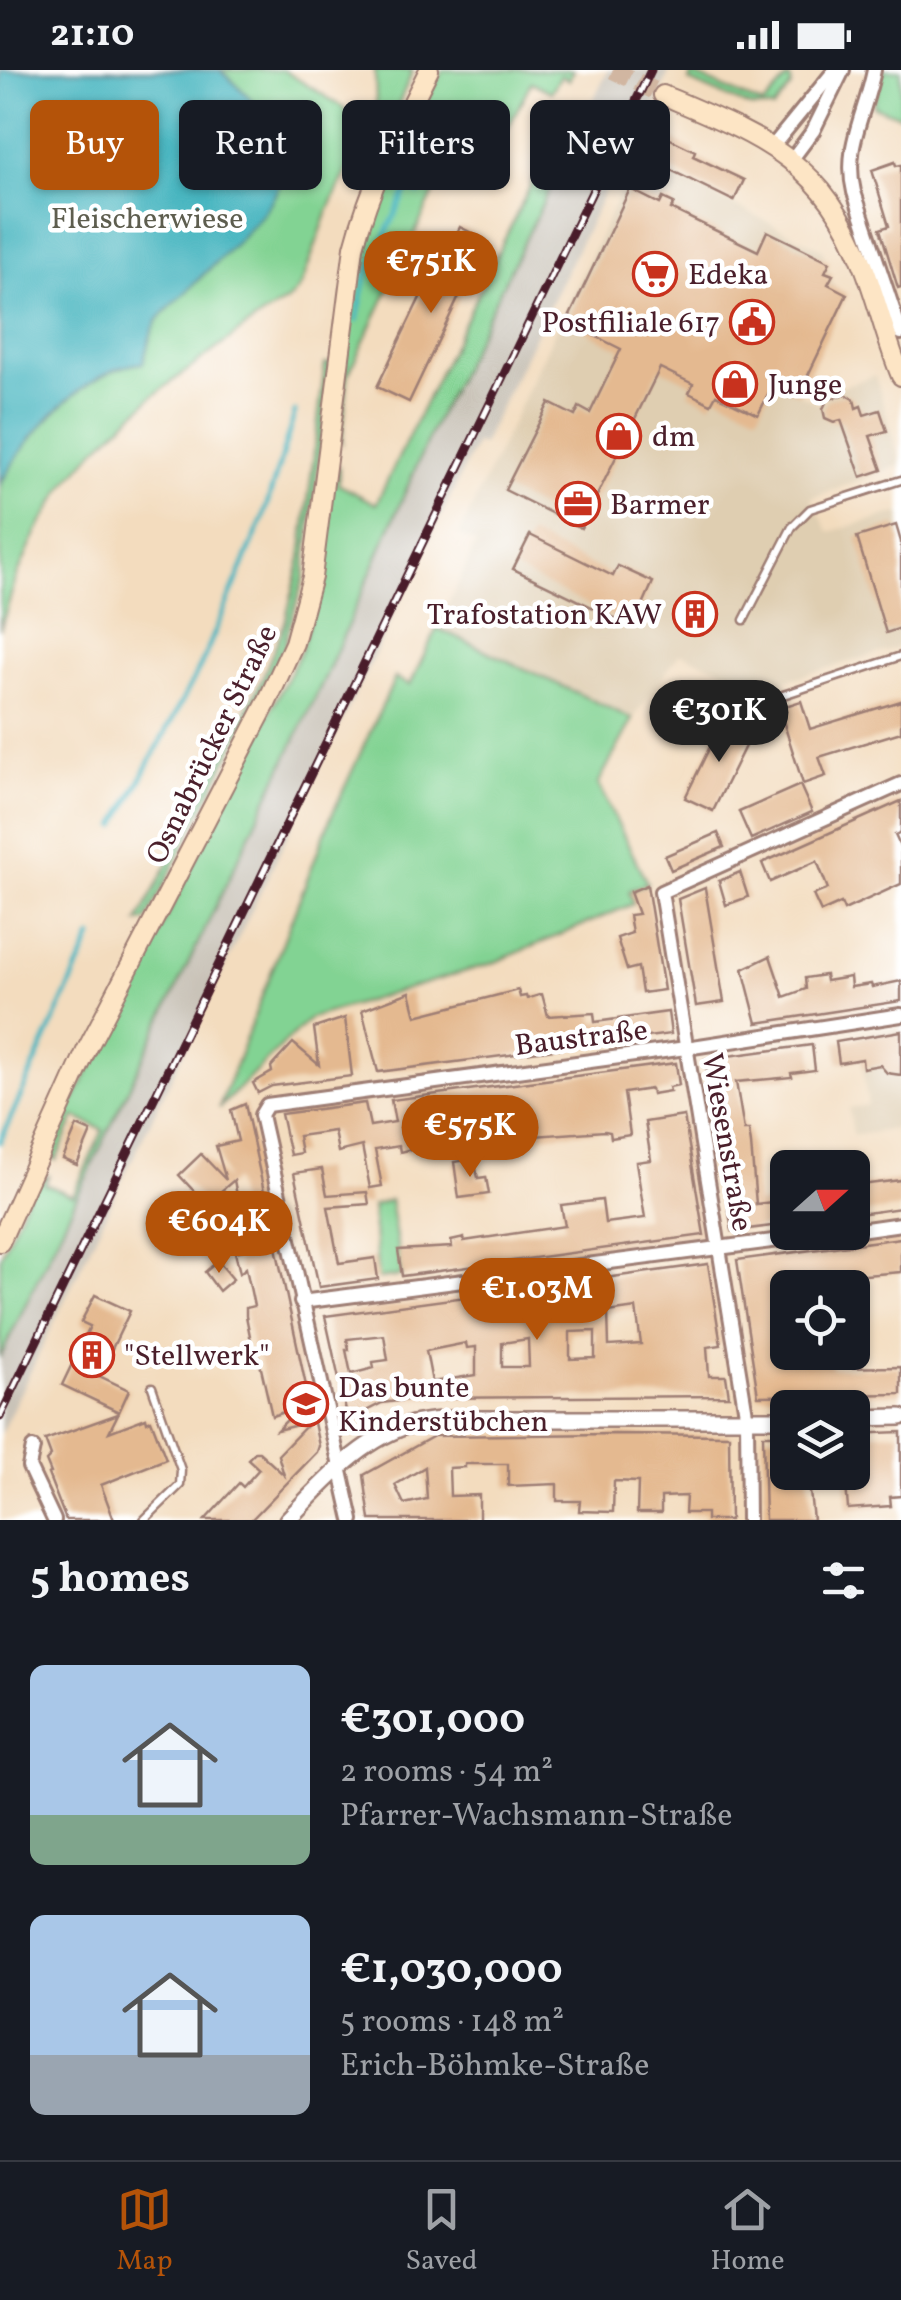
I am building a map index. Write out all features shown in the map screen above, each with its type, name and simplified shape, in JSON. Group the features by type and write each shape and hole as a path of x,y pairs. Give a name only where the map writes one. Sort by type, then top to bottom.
{"main road":[{"name":"Osnabrücker Straße","path":"0,1242 86,1051 258,721 294,643 312,577 354,247 366,198 430,70"},
{"path":"663,94 774,146 823,190 853,239 901,376"}],"street":[{"path":"774,146 839,70"},
{"path":"792,160 822,114 839,70"},
{"path":"874,70 849,152 850,170 901,333"},
{"name":"Wiesenstraße","path":"748,1520 747,1420 661,892 901,784"},
{"name":"Baustraße","path":"301,1302 262,1115 267,1105 901,1015"},
{"path":"870,1228 901,1224"},
{"path":"352,1520 301,1302 770,1242"},
{"path":"870,1418 901,1417"},
{"path":"287,1520 340,1467 413,1424 452,1418 770,1419"},
{"path":"32,1448 29,1467 54,1520"}],"lane":[{"path":"744,620 792,527 810,509 901,480"},
{"path":"768,700 901,656"},
{"path":"144,1520 180,1485 181,1470 152,1387"}],"shaded area":[{"path":"608,70 670,70 656,100 593,100"},
{"path":"670,173 822,249 841,306 799,394 820,404 829,391 875,375 901,465 811,498 829,532 901,512 901,647 763,687 680,653 633,719 437,628 476,544 459,535 621,190 670,190"},
{"path":"549,190 606,190 482,445 476,443 0,1435 0,1358 329,669 435,423"},
{"path":"901,1028 901,1128 853,1136 849,1108 868,1105 858,1035"}],"green space":[{"name":"Fleischerwiese","path":"0,70 283,70 342,107 342,181 301,286 291,298 154,395 96,449 65,485 38,529 17,576 0,630"},
{"path":"375,70 413,70 400,100 376,100"},
{"path":"443,70 573,70 569,80 561,76 551,92 531,82 510,124 510,100 426,100"},
{"path":"883,70 901,70 901,116 873,106"},
{"path":"692,74 763,105 788,78 791,87 773,109 750,107 689,81"},
{"path":"530,187 530,190 549,190 435,423 329,669 0,1358 0,1257 34,1182 48,1176 45,1184 73,1196 103,1130 75,1117 56,1160 52,1158 50,1148 301,650 316,597 332,471 339,467 338,484 376,504"},
{"path":"382,190 435,190 348,375 342,442 338,435 353,300"},
{"path":"331,363 304,577 284,646 146,921 138,922 262,679 285,623 301,558 325,364"},
{"path":"437,628 633,719 598,784 647,883 629,891 633,904 493,963 310,1018 219,1108 331,817 395,678 410,685"},
{"path":"390,1200 402,1276 378,1279 372,1206"}],"water":[{"path":"0,70 220,70 251,100 179,100 179,190 277,190 264,212 242,236 161,316 143,363 100,377 79,391 25,446 0,485"}],"building":[{"path":"670,139 695,151 693,156 744,180 734,201 670,170"},
{"path":"895,162 896,166 901,165 898,288 880,229 889,226 872,170"},
{"path":"630,190 660,204 663,198 674,203 671,209 758,251 767,231 830,262 825,272 833,275 828,284 847,294 799,394 774,382 758,415 716,395 711,404 689,393 693,384 660,368 581,528 505,490 549,403 575,416 579,407 590,413 621,349 567,322"},
{"path":"460,227 486,240 409,402 377,387 442,252 446,255"},
{"path":"845,394 854,399 856,408 861,406 864,415 880,410 887,431 870,436 882,470 861,477 841,420 825,418 823,409 827,400"},
{"path":"896,525 901,542 901,628 886,633 857,537"},
{"path":"530,535 613,576 618,566 653,582 633,627 513,569"},
{"path":"801,701 810,729 901,701 901,732 819,757 826,776 803,784 779,708"},
{"path":"724,718 752,732 713,811 685,798"},
{"path":"800,785 812,812 751,839 739,812"},
{"path":"901,801 901,832 895,835 901,848 901,884 844,910 841,903 821,912 813,895 828,889 817,861 770,882 762,863"},
{"path":"718,833 724,847 671,870 665,856"},
{"path":"740,872 748,897 726,905 719,881"},
{"path":"647,885 664,990 642,993 638,967 627,970 617,938 632,933 629,915 638,914 630,892"},
{"path":"705,888 724,1002 696,1006 678,899"},
{"path":"770,956 784,997 806,989 805,978 825,975 826,981 850,977 851,987 901,981 901,1001 757,1023 743,969"},
{"path":"518,990 520,997 527,999 542,994 548,1016 594,1013 595,1022 668,1012 671,1034 378,1072 362,1010 410,992 416,1016"},
{"path":"345,1018 352,1076 272,1086 258,1093 253,1083 272,1072 271,1067 293,1043 319,1065 314,1028"},
{"path":"901,1031 901,1075 887,1073 880,1065 863,1068 862,1059 839,1063 836,1042"},
{"path":"812,1045 815,1070 791,1073 792,1077 736,1082 744,1130 749,1130 756,1204 770,1202 770,1226 732,1231 705,1059"},
{"path":"676,1063 679,1085 669,1087 670,1091 624,1093 630,1135 611,1138 610,1132 605,1131 534,1136 528,1108 500,1111 503,1126 484,1130 481,1121 455,1125 417,1135 419,1147 400,1152 399,1146 375,1150 382,1186 370,1188 362,1146 338,1152 334,1131 298,1136 301,1153 290,1155 281,1114 365,1103 370,1126 395,1122 391,1100"},
{"path":"245,1104 319,1446 251,1520 205,1520 239,1483 243,1487 259,1469 248,1459 255,1452 284,1475 278,1455 310,1422 277,1430 301,1406 272,1416 246,1316 246,1308 254,1306 246,1268 240,1273 235,1252 252,1248 248,1225 243,1226 234,1180 206,1204 179,1175 201,1154 226,1180 216,1146 238,1141 231,1110"},
{"path":"684,1116 704,1235 402,1276 398,1250 452,1247 451,1241 464,1238 565,1226 561,1205 602,1200 605,1223 645,1218 636,1162 651,1160 645,1122"},
{"path":"77,1126 91,1132 77,1165 63,1159"},
{"path":"474,1159 478,1178 486,1177 489,1194 459,1198 454,1162"},
{"path":"322,1169 327,1195 367,1192 369,1204 328,1207 339,1263 375,1258 378,1279 319,1287 294,1173"},
{"path":"901,1180 901,1208 870,1212 870,1184"},
{"path":"901,1238 901,1272 870,1275 870,1270 770,1270 770,1370 901,1367 901,1394 870,1394 870,1390 770,1390 770,1396 758,1396 737,1260 812,1250 870,1250 870,1242"},
{"path":"218,1261 233,1279 219,1291 205,1272"},
{"path":"708,1264 721,1345 707,1347 709,1376 726,1376 729,1396 421,1398 382,1403 348,1420 325,1316","holes":["636,1308 641,1344 609,1346 608,1312","595,1331 595,1358 570,1359 570,1332","384,1335 388,1360 373,1362 374,1368 351,1374 347,1339","528,1339 529,1367 502,1367 502,1343","466,1343 467,1348 476,1347 476,1375 432,1382 426,1351"]},
{"name":"\"Stellwerk\"","path":"95,1295 130,1311 99,1376 129,1390 119,1412 62,1385 90,1326 81,1322"},
{"path":"118,1414 109,1432 146,1418 147,1422 151,1420 166,1459 101,1485 114,1520 66,1520 48,1474 51,1473 46,1461 51,1456 45,1440"},
{"path":"901,1432 901,1496 890,1497 891,1506 848,1509 846,1490 870,1490 870,1433"},
{"path":"729,1435 730,1520 706,1520 706,1513 685,1513 686,1496 661,1497 661,1513 637,1513 638,1482 614,1481 613,1512 579,1511 580,1501 557,1501 557,1484 508,1486 508,1464 465,1464 449,1468 450,1496 479,1495 479,1520 370,1520 364,1475 434,1436","holes":["425,1467 427,1499 404,1504 395,1485"]},
{"path":"763,1435 770,1435 770,1490 810,1490 813,1520 765,1520"}],"waterway":[{"path":"357,320 366,276 408,188 419,193"},
{"path":"116,826 201,665 263,518 295,412"},
{"path":"0,1142 92,937"}],"tunnel":[{"path":"613,70 663,95"}],"railway":[{"path":"0,1417 651,70"}],"place":[{"name":"Edeka","path":"655,274"},
{"name":"Postfiliale 617","path":"752,322"},
{"name":"Junge","path":"735,384"},
{"name":"dm","path":"619,436"},
{"name":"Barmer","path":"578,504"},
{"name":"Trafostation KAW","path":"695,614"},
{"name":"\"Stellwerk\"","path":"92,1355"},
{"name":"Das bunte Kinderstübchen","path":"306,1404"}]}
